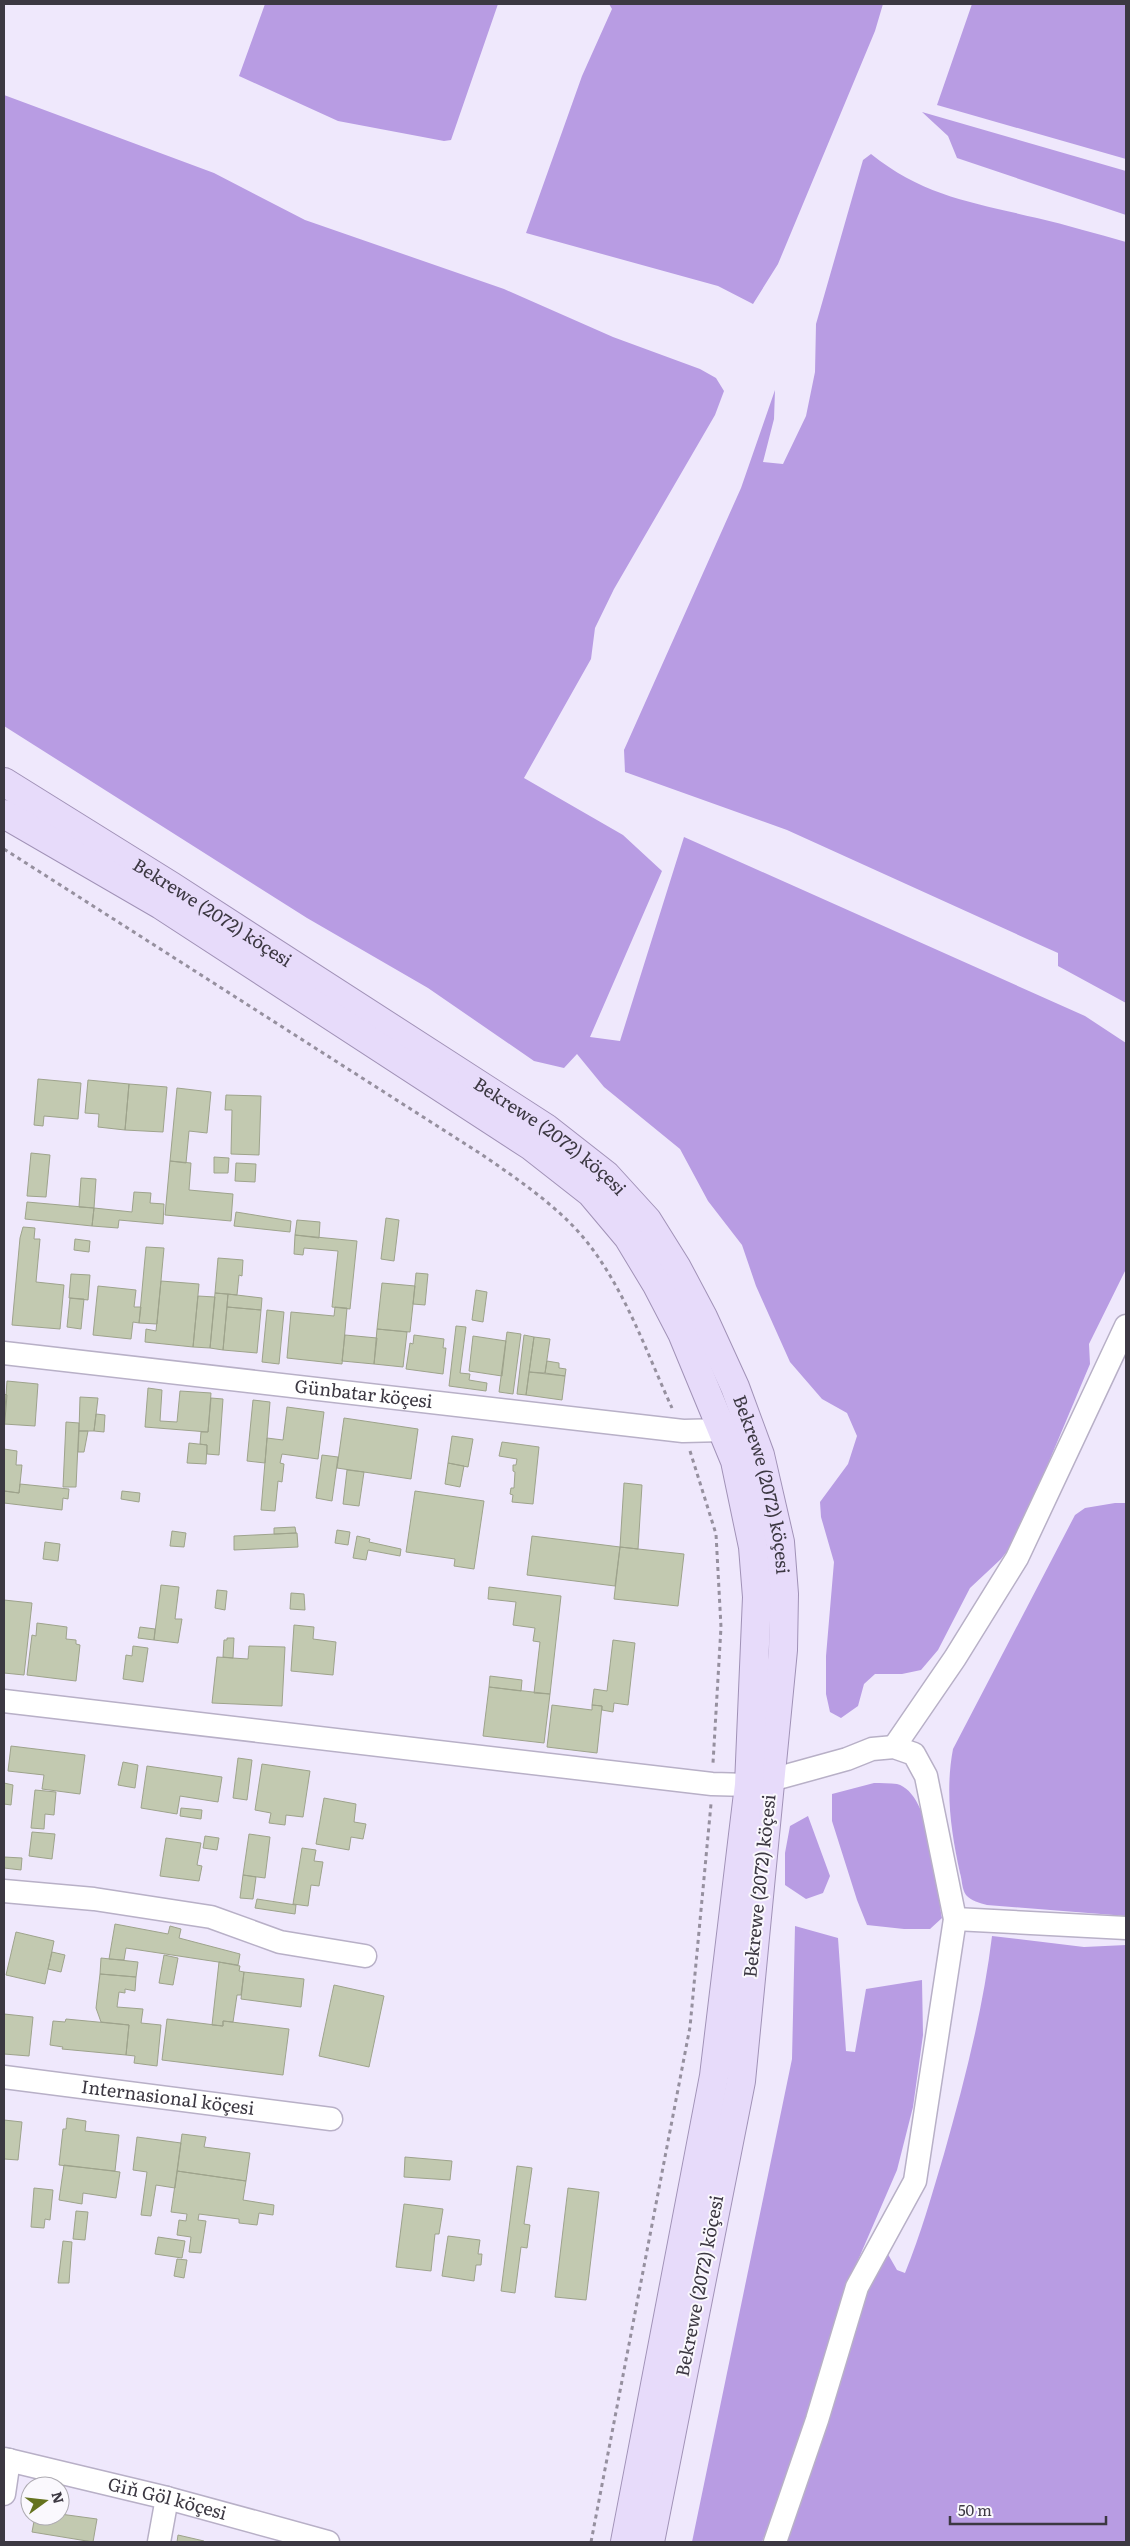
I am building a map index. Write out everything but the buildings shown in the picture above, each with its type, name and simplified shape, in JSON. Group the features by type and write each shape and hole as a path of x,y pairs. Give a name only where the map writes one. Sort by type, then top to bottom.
{"main road":[{"name":"Bekrewe (2072) köçesi","path":"4,782 171,886 546,1128 606,1175 647,1220 677,1268 735,1388 760,1455 780,1542 784,1594 784,1650 760,1782 714,2076 625,2542"},
{"name":"Bekrewe (2072) köçesi","path":"4,814 161,905 531,1146 591,1194 628,1237 657,1285 682,1333 724,1430 735,1461 753,1547 757,1597 760,1782 741,2081 650,2542"}],"street":[{"path":"894,1747 955,1658 1017,1558 1126,1326"},
{"name":"Günbatar köçesi","path":"4,1353 683,1431 724,1430"},
{"path":"4,1701 712,1784 760,1782 847,1759 872,1749 894,1747 914,1754 926,1776 955,1919 915,2181 857,2287 817,2420 775,2542"},
{"path":"4,1892 94,1899 211,1917 280,1942 365,1956"},
{"path":"955,1919 1126,1928"},
{"name":"Internasional köçesi","path":"4,2077 331,2119"},
{"path":"4,2494 6,2459"},
{"name":"Giň Göl köçesi","path":"6,2459 167,2498 302,2539 328,2542"},
{"path":"159,2542 167,2498"}],"path":[{"path":"4,849 481,1154 530,1189 574,1228 615,1282 683,1431 703,1486 716,1534 721,1627 712,1784 700,1934 690,2027 591,2542"}],"shaded area":[{"path":"265,4 498,4 451,140 444,141 338,121 239,76"},
{"path":"609,4 883,4 875,31 778,264 753,304 718,286 526,233 582,76 612,9"},
{"path":"972,4 1126,4 1126,159 937,105"},
{"path":"4,95 214,173 305,220 504,289 613,337 700,369 716,378 724,391 715,415 614,589 595,628 591,659 524,778 623,835 662,871 590,1037 620,1041 684,837 1085,1016 1126,1043 1126,1269 1089,1344 1090,1364 1016,1540 1001,1559 970,1588 938,1650 921,1670 902,1674 875,1674 864,1684 858,1706 841,1718 830,1712 826,1694 826,1656 834,1562 821,1517 820,1502 848,1464 857,1436 847,1413 822,1399 790,1362 756,1286 742,1245 708,1201 680,1149 604,1087 577,1054 564,1068 534,1061 428,988 307,918 4,726"},
{"path":"922,112 1126,171 1126,215 957,158 948,136"},
{"path":"871,154 910,180 950,196 1126,242 1126,1003 1058,966 1058,953 787,830 625,772 624,750 741,488 775,390 774,419 763,462 783,464 806,416 815,372 816,324 863,160"},
{"path":"1126,1503 1126,1916 979,1903 970,1899 965,1893 954,1842 949,1796 953,1749 1075,1515 1085,1508"},
{"path":"874,1783 897,1784 909,1791 918,1804 925,1822 935,1864 942,1918 930,1929 904,1929 867,1925 857,1900 832,1821 832,1794"},
{"path":"808,1816 830,1876 823,1893 806,1899 785,1885 785,1853 790,1826"},
{"path":"795,1926 838,1938 846,2051 855,2052 866,1989 922,1980 923,2035 913,2107 897,2170 849,2281 810,2416 762,2542 692,2542 792,2059"},
{"path":"992,1936 1084,1947 1126,1945 1126,2542 784,2542 872,2279 885,2249 897,2270 905,2273 916,2244 944,2154 966,2073 984,1991"}]}
